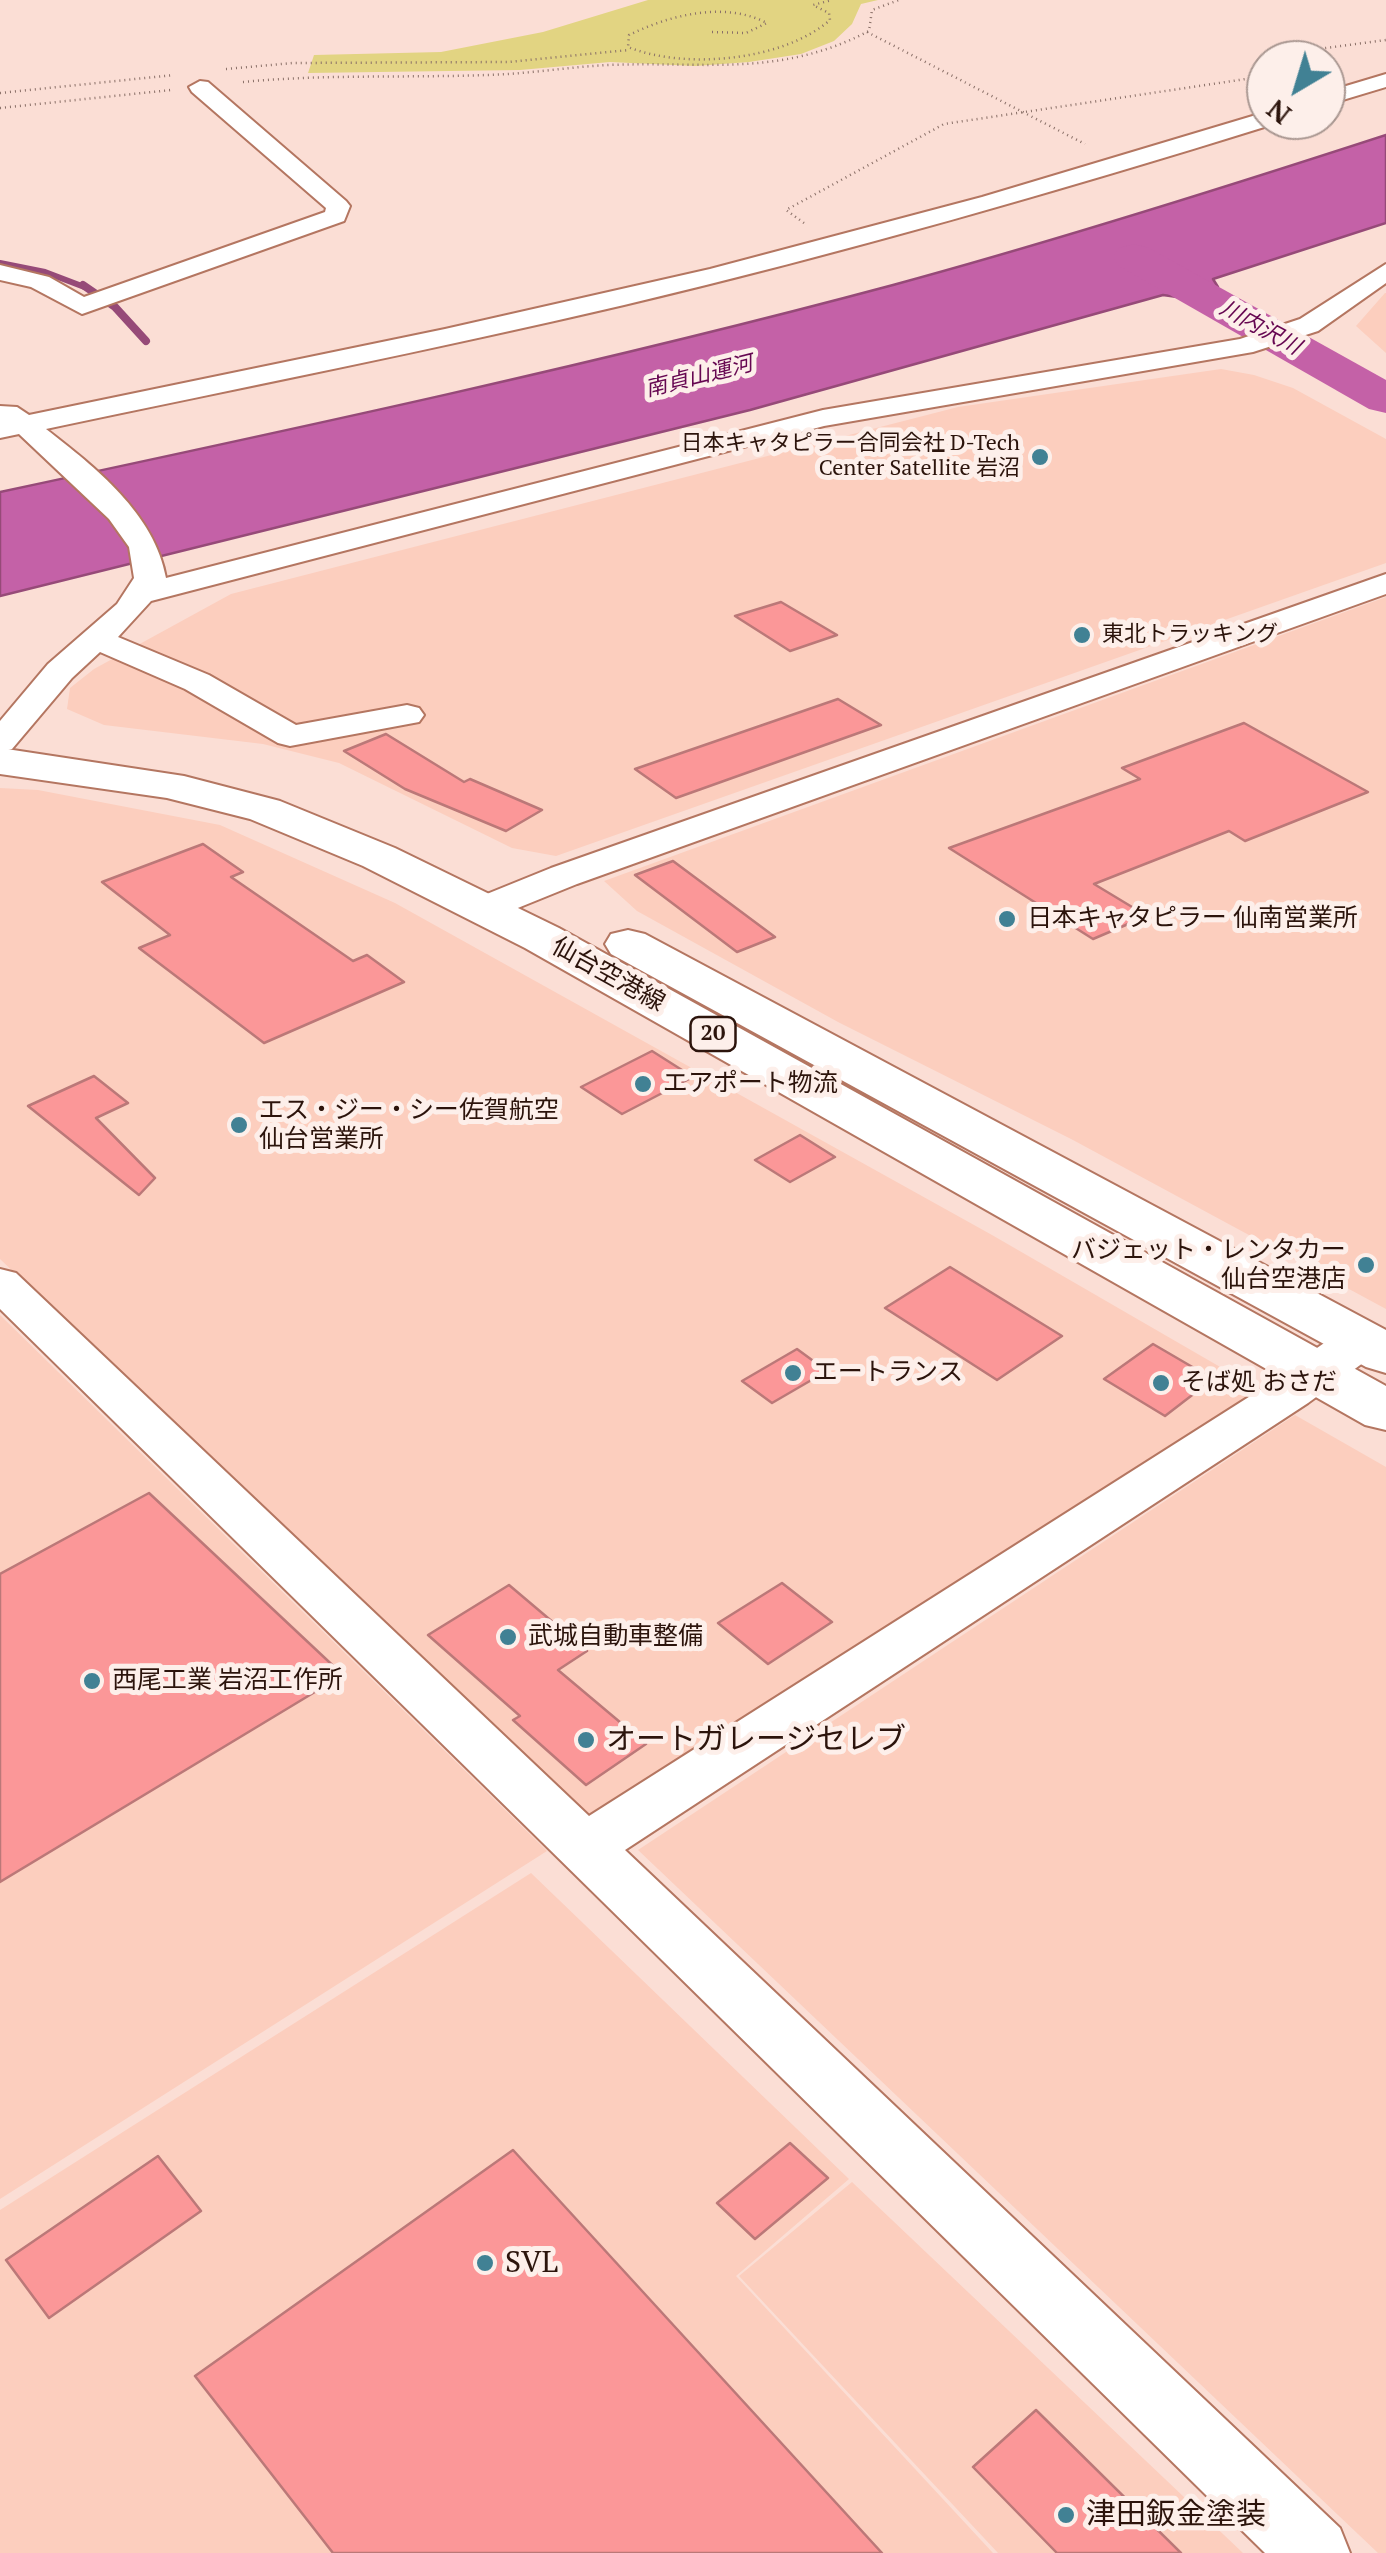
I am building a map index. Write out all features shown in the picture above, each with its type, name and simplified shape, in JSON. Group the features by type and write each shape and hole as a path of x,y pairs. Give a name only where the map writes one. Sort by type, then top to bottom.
{"main road":[{"name":"仙台空港線","path":"1,745 265,810 379,856 506,899 1374,1348"},
{"name":"仙台空港線","path":"506,899 1386,1411"}],"street":[{"path":"0,272 40,282 82,306 336,216 338,206 200,77"},
{"path":"1346,93 1386,80"},
{"path":"8,421 461,334 711,276 1000,200 1246,124"},
{"path":"1,745 60,671 97,640 145,586 823,418 1244,346 1310,324 1386,271"},
{"path":"8,421 69,464 128,522 146,549 145,586"},
{"path":"506,899 1386,583"},
{"path":"97,640 174,668 232,698 290,736 408,716"},
{"path":"0,1283 1315,2553"},
{"path":"584,1848 1317,1373 1374,1348"}],"path":[{"path":"0,108 293,63 508,62 629,50 704,57 774,48 825,29 829,13 813,5 832,0"},
{"path":"0,93 200,77 519,74 622,64 700,70 738,68 815,55 848,44 867,32 872,10 899,0"},
{"path":"629,50 629,35 678,16 729,13 757,17 768,23 746,33 712,32"},
{"path":"867,32 1094,149 1077,155"},
{"path":"1346,45 1386,40"},
{"path":"812,228 786,210 944,124 1246,79"}],"shaded area":[{"path":"648,0 878,0 861,4 852,24 834,41 801,54 749,62 695,66 610,62 520,70 308,73 314,55 441,52 543,32"},
{"path":"1386,293 1386,353 1356,326"},
{"path":"1221,369 1293,388 1386,439 1386,563 556,856 512,848 339,763 263,744 104,725 67,709 70,688 94,669 231,594 958,407"},
{"path":"1386,597 1386,1309 1073,1140 838,1022 637,911 604,881"},
{"path":"0,788 38,790 220,825 395,903 992,1235 1260,1390 588,1821 0,1259"},
{"path":"0,1315 547,1851 0,2199"},
{"path":"1295,1415 1386,1467 1386,2553 1378,2553 638,1850"},
{"path":"531,1873 849,2179 736,2276 993,2553 0,2553 0,2210"},
{"path":"852,2182 1243,2553 998,2553 739,2276"}],"water":[{"name":"南貞山運河","path":"1386,135 1386,223 1213,279 1218,287 1184,298 1163,295 750,410 0,596 0,492 448,394 782,314 1079,232"}],"building":[{"path":"781,602 837,635 790,651 735,616"},
{"path":"838,699 881,725 676,798 635,769"},
{"path":"1244,723 1368,792 1245,841 1229,831 1094,884 1147,916 1093,939 949,848 1140,779 1122,768"},
{"path":"386,734 464,782 470,779 542,810 506,831 405,789 344,751"},
{"path":"203,844 243,872 231,877 353,961 367,955 404,982 264,1043 139,948 170,935 102,882"},
{"path":"673,861 775,937 737,952 635,875"},
{"path":"652,1051 693,1077 622,1114 581,1087"},
{"path":"94,1076 128,1103 96,1118 155,1178 139,1195 28,1106"},
{"path":"800,1135 835,1157 790,1182 755,1160"},
{"path":"950,1267 1062,1336 997,1380 885,1308"},
{"path":"1153,1344 1213,1379 1165,1416 1104,1379"},
{"path":"797,1349 827,1371 772,1403 742,1381"},
{"path":"149,1493 343,1675 0,1882 0,1574"},
{"path":"782,1583 832,1622 768,1664 718,1623"},
{"path":"509,1585 587,1651 558,1670 646,1744 586,1785 513,1720 520,1716 428,1635"},
{"path":"790,2143 828,2178 755,2239 717,2203"},
{"name":"SVL","path":"513,2150 882,2553 333,2553 195,2376"},
{"path":"158,2156 201,2211 49,2318 6,2260"},
{"path":"1036,2410 1181,2553 1057,2553 973,2467"}],"waterway":[{"name":"川内沢川","path":"1134,257 1386,399"},
{"path":"0,263 45,272 87,288"},
{"path":"83,285 115,307 146,341"}],"place":[{"name":"日本キャタピラー合同会社 D-Tech Center Satellite 岩沼","path":"1040,457"},
{"name":"東北トラッキング","path":"1082,635"},
{"name":"日本キャタピラー 仙南営業所","path":"1007,919"},
{"name":"エアポート物流","path":"643,1084"},
{"name":"エス・ジー・シー佐賀航空 仙台営業所","path":"239,1125"},
{"name":"バジェット・レンタカー 仙台空港店","path":"1366,1265"},
{"name":"エートランス","path":"793,1373"},
{"name":"そば処 おさだ","path":"1161,1383"},
{"name":"武城自動車整備","path":"508,1637"},
{"name":"西尾工業 岩沼工作所","path":"92,1681"},
{"name":"オートガレージセレブ","path":"586,1740"},
{"name":"SVL","path":"485,2263"},
{"name":"津田鈑金塗装","path":"1066,2515"}]}
